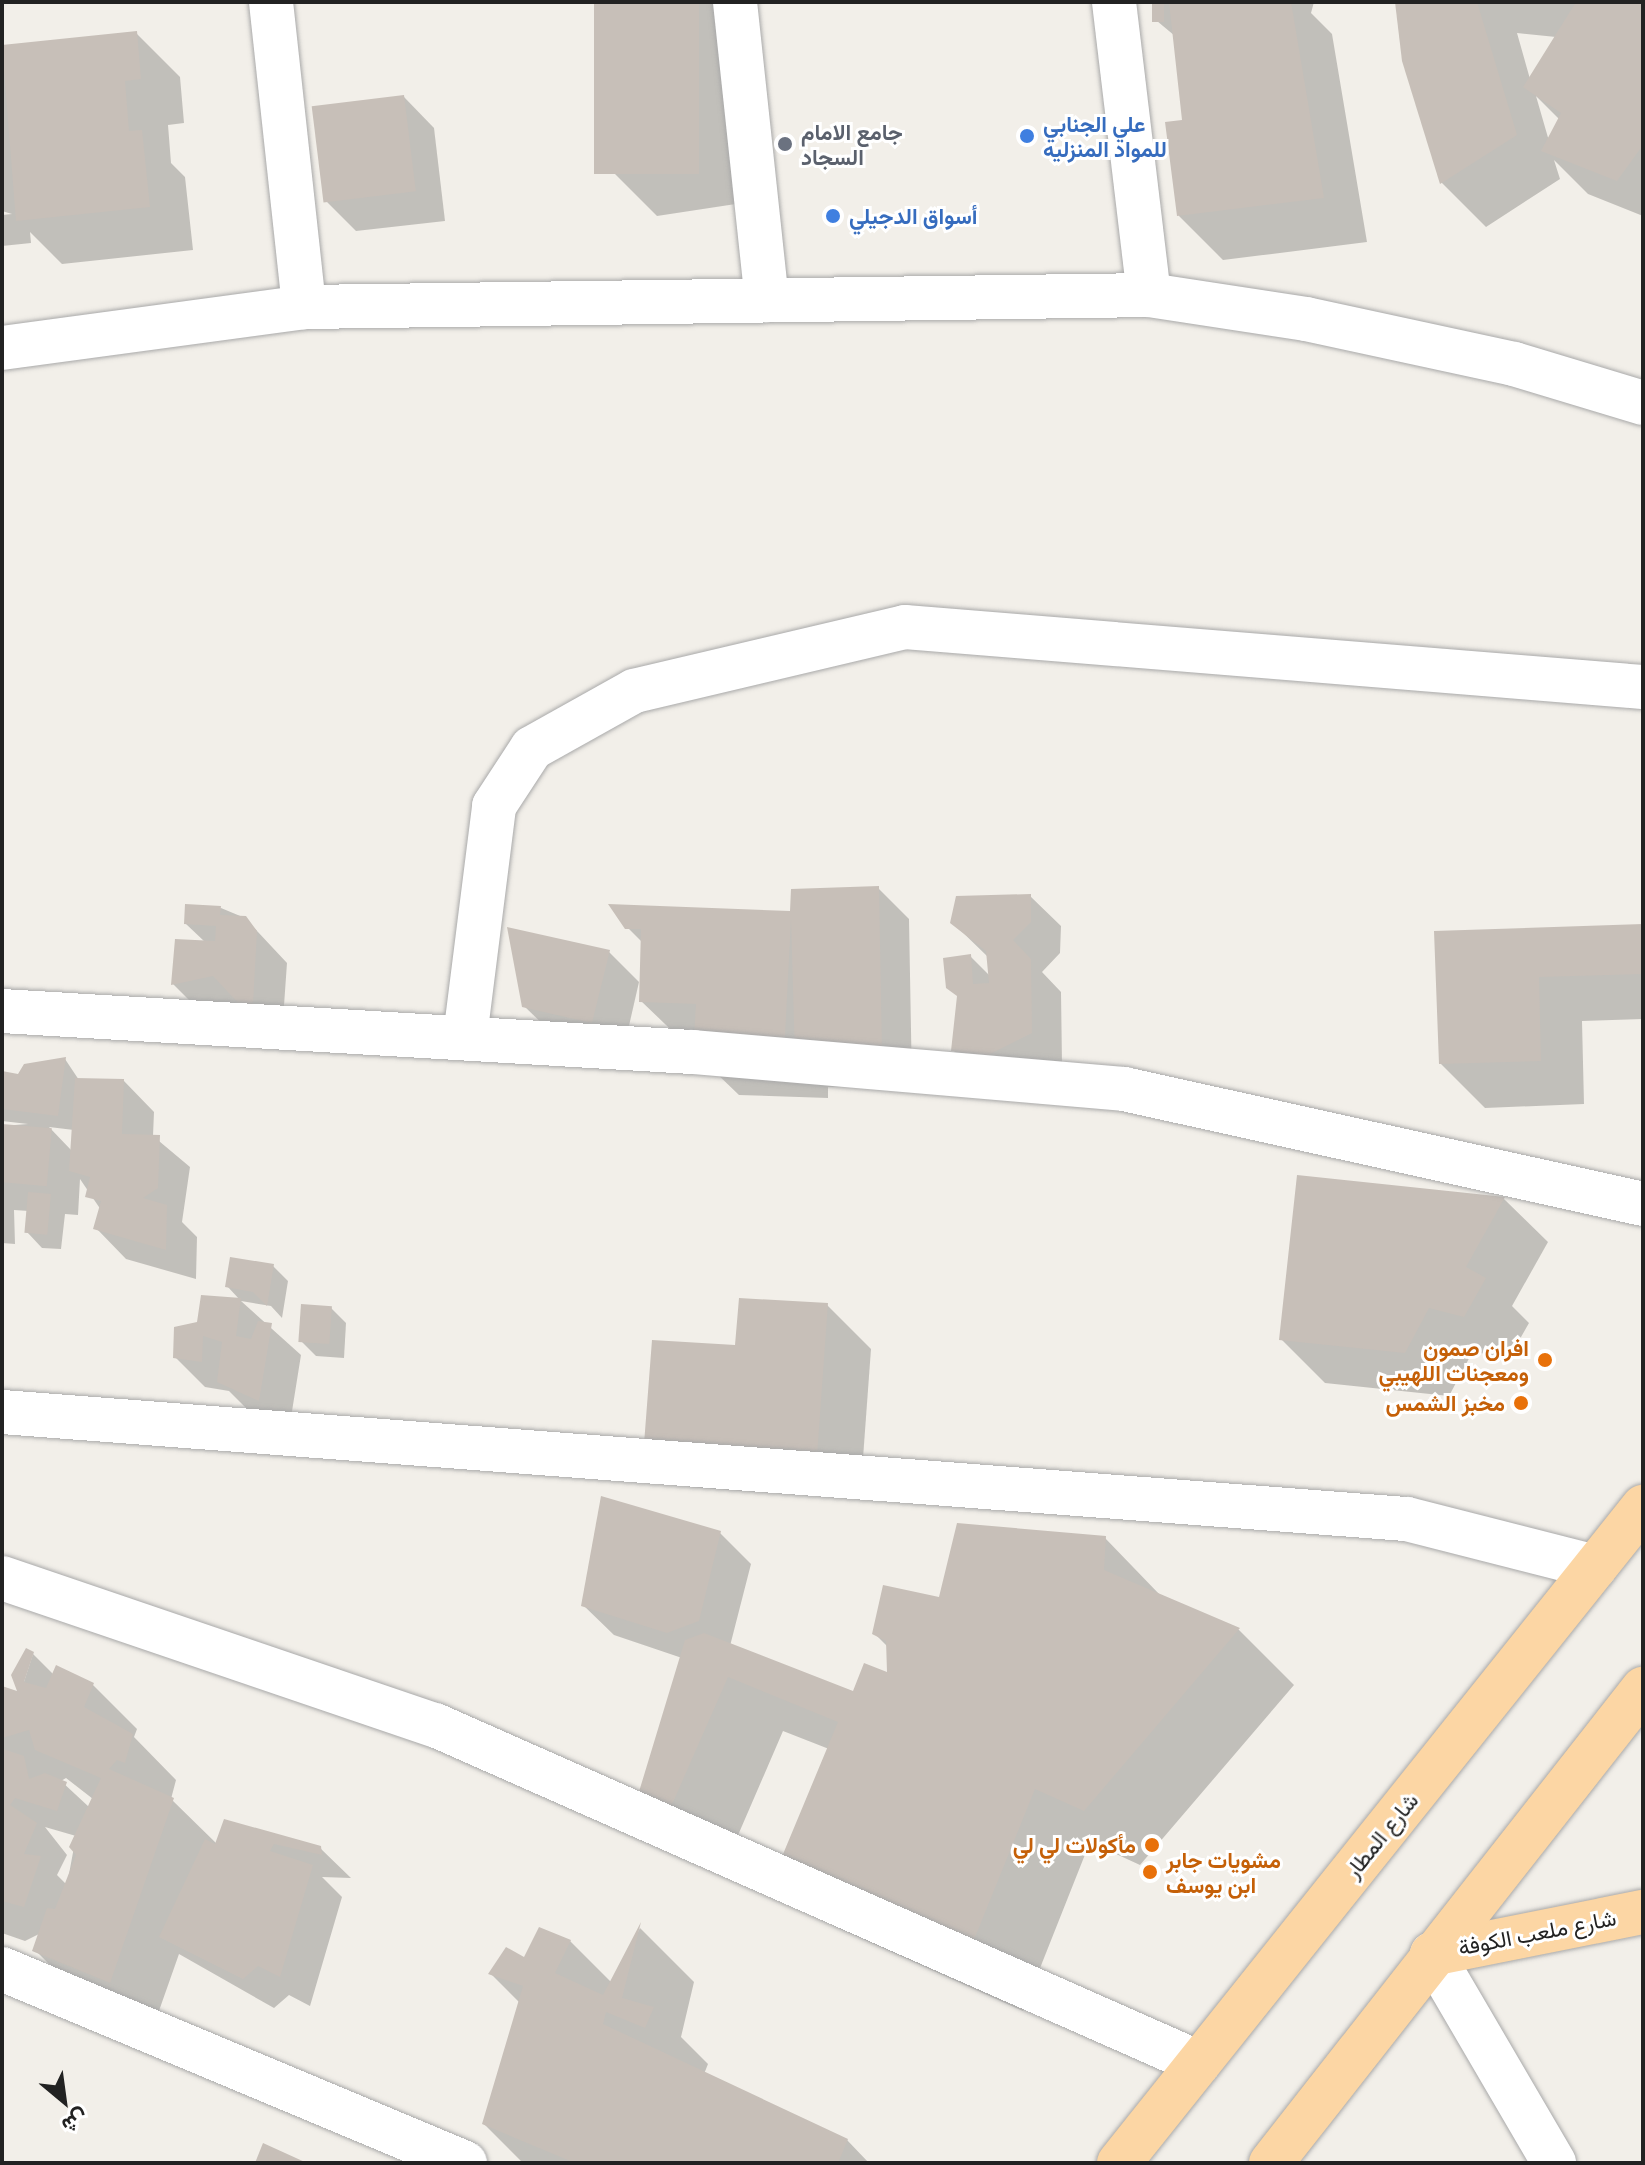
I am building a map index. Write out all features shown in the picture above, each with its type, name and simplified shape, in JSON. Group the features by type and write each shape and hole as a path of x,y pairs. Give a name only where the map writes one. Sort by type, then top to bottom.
{"main road":[{"name":"شارع المطار","path":"1119,2163 1643,1507"},
{"path":"1271,2163 1643,1689"},
{"name":"شارع ملعب الكوفة","path":"1432,1954 1643,1912"}],"street":[{"path":"271,2 304,307"},
{"path":"735,2 767,300"},
{"path":"1114,2 1149,295"},
{"path":"2,348 304,307 1149,295 1454,351 1643,403"},
{"path":"465,1037 494,806 532,748 634,691 905,627 1643,687"},
{"path":"2,1011 465,1037 1124,1089 1643,1204"},
{"path":"2,1412 1407,1519 1595,1567"},
{"path":"2,1578 435,1725 1199,2063"},
{"path":"1432,1954 1554,2163"},
{"path":"2,1969 465,2163"}],"building":[{"path":"594,2 699,2 699,174 594,174"},
{"path":"1152,2 1164,2 1164,22 1152,22"},
{"path":"1169,2 1291,2 1324,198 1177,216 1165,122 1182,120"},
{"path":"1395,2 1477,2 1517,135 1440,184 1402,61"},
{"path":"1576,2 1643,2 1643,145 1617,181 1541,151 1561,113 1523,87"},
{"path":"137,31 141,79 125,81 129,131 142,130 150,207 16,221 2,45"},
{"path":"404,95 416,191 324,203 312,106"},
{"path":"879,886 882,1055 795,1058 791,919 784,1055 693,1052 696,1004 639,1002 641,929 625,929 608,904 790,911 791,889"},
{"path":"1031,894 1031,922 1013,940 1031,959 1032,1033 988,1055 951,1051 957,996 946,988 943,958 971,954 973,984 989,983 986,951 950,923 956,896"},
{"path":"185,904 221,906 220,915 246,916 257,931 253,1004 242,1007 213,976 171,985 175,939 215,941 216,926 184,924"},
{"path":"1643,924 1643,974 1539,977 1541,1061 1439,1064 1434,931"},
{"path":"507,927 610,950 592,1023 522,1007"},
{"path":"66,1057 58,1116 2,1109 2,1071 18,1074 24,1064"},
{"path":"75,1078 124,1079 122,1134 160,1135 158,1188 143,1198 167,1205 166,1250 93,1229 101,1201 85,1197 90,1177 69,1171"},
{"path":"2,1124 52,1128 47,1186 2,1182"},
{"path":"1297,1175 1505,1197 1466,1267 1486,1278 1464,1317 1429,1308 1405,1353 1279,1340"},
{"path":"28,1192 51,1194 47,1235 24,1233"},
{"path":"230,1257 274,1264 267,1306 253,1292 225,1287"},
{"path":"201,1295 241,1298 236,1336 251,1339 258,1321 272,1323 259,1401 217,1382 222,1342 203,1336 202,1362 173,1358 174,1327 197,1322"},
{"path":"739,1298 828,1303 817,1456 644,1444 652,1340 735,1345"},
{"path":"301,1304 332,1306 329,1344 298,1342"},
{"path":"601,1496 721,1531 699,1621 667,1633 581,1606"},
{"path":"957,1523 1106,1536 1104,1570 1240,1628 1084,1811 1035,1789 967,1957 776,1871 838,1722 728,1677 670,1809 638,1795 685,1640 704,1633 853,1691 864,1663 887,1672 886,1641 872,1634 883,1585 939,1597"},
{"path":"26,1648 34,1652 24,1682 46,1688 56,1665 94,1683 84,1707 133,1734 125,1763 117,1760 109,1769 174,1798 110,1983 32,1951 47,1908 55,1909 76,1855 69,1847 101,1778 35,1750 29,1730 2,1738 2,1686 17,1691 11,1675"},
{"path":"3,1749 24,1756 29,1779 45,1773 67,1782 57,1811 15,1798 10,1805 37,1823 24,1854 41,1856 24,1907 2,1901"},
{"path":"224,1819 321,1846 322,1855 274,1844 270,1851 313,1865 280,1977 258,1966 243,1979 159,1937 205,1839 215,1844"},
{"path":"641,1922 622,1998 654,2007 645,2028 606,2012 603,2024 848,2139 838,2163 575,2163 482,2124 523,1986 488,1974 506,1947 524,1957 539,1927 571,1940 555,1973 603,1995"},
{"path":"263,2143 307,2163 255,2163"}],"place":[{"name":"علي الجنابي للمواد المنزليه","path":"1027,136"},
{"name":"جامع الامام السجاد","path":"785,144"},
{"name":"أسواق الدجيلي","path":"833,216"},
{"name":"افران صمون ومعجنات اللهيبي","path":"1545,1360"},
{"name":"مخبز الشمس","path":"1521,1403"},
{"name":"مأكولات لي لي","path":"1152,1845"},
{"name":"مشويات جابر ابن يوسف","path":"1150,1872"}]}
